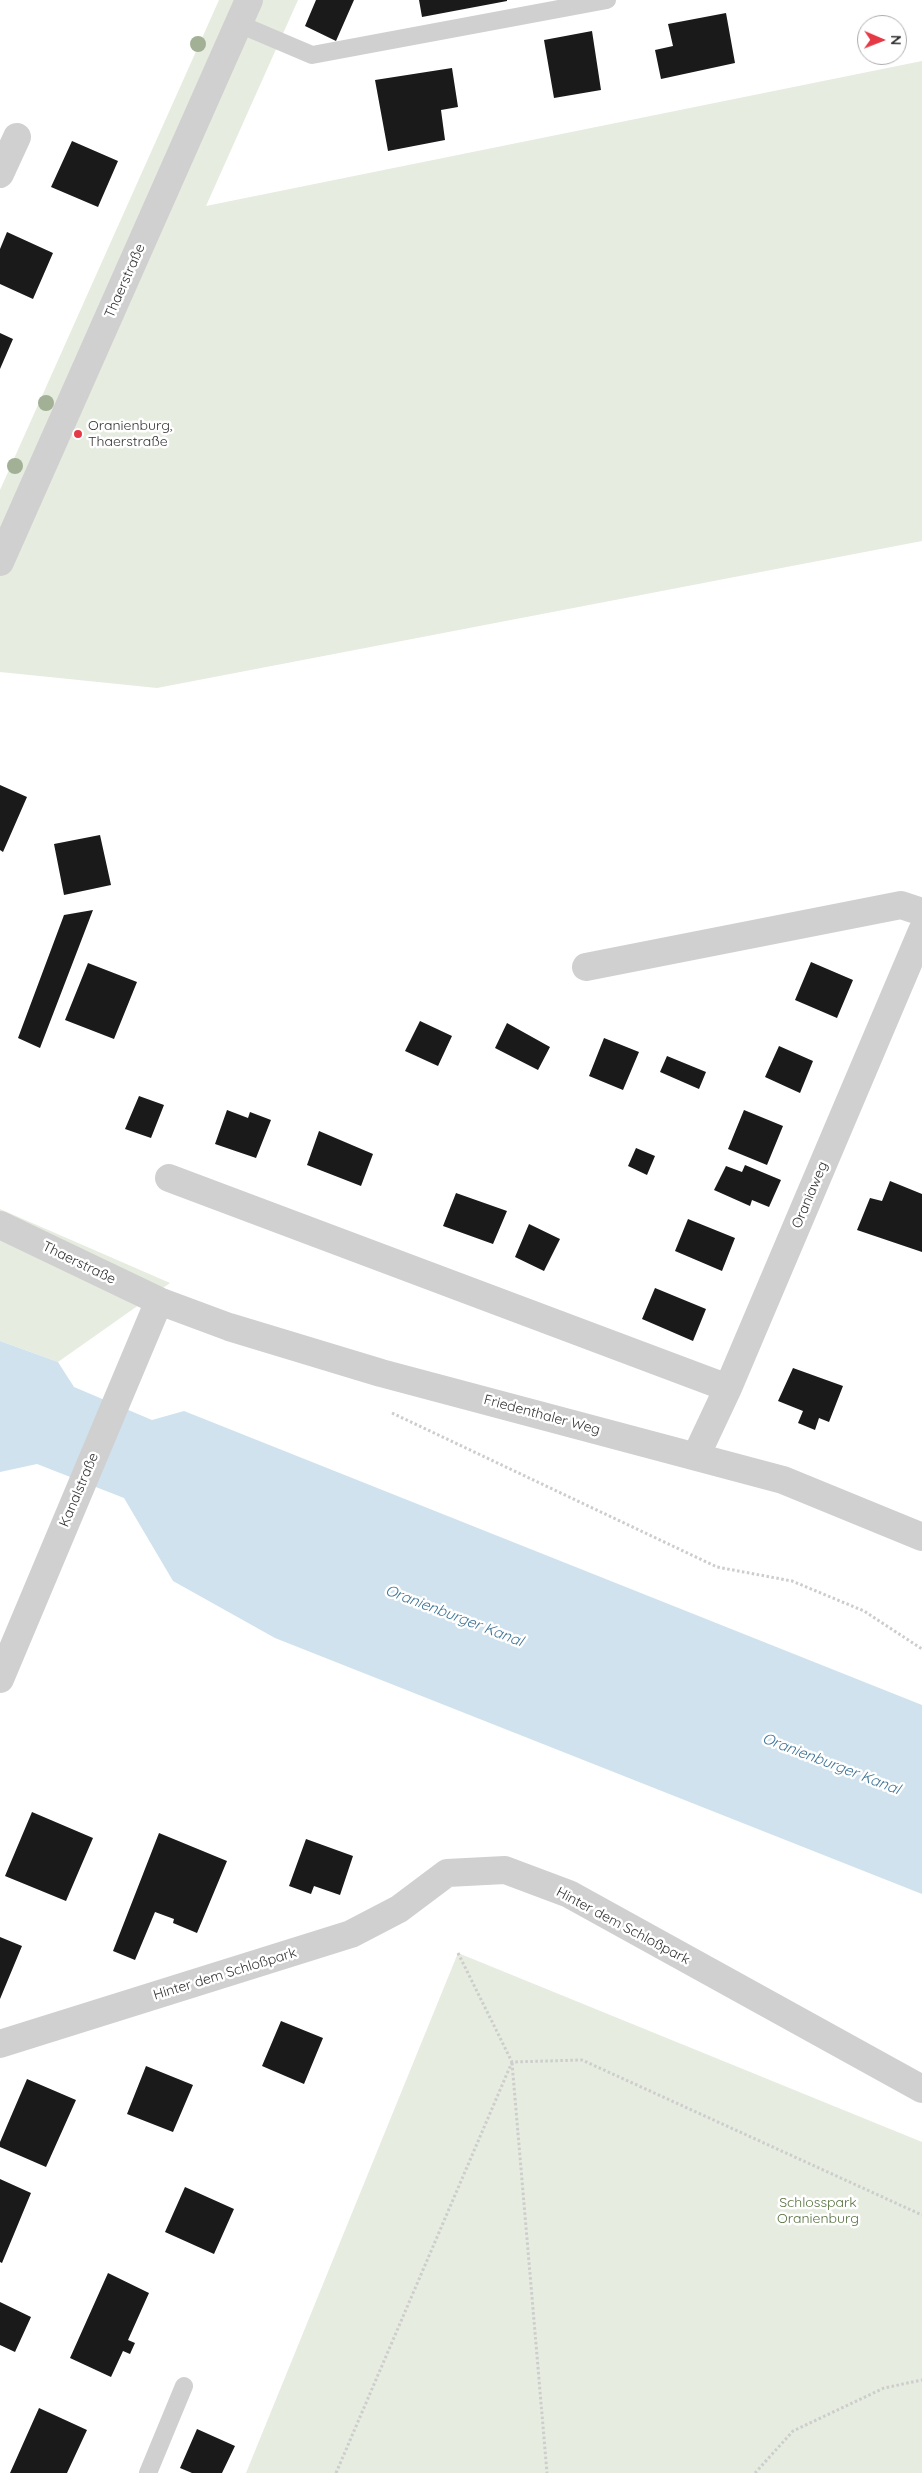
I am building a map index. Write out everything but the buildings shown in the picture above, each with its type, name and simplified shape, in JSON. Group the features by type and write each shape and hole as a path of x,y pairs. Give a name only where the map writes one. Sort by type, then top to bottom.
{"street":[{"name":"Thaerstraße","path":"0,562 244,12"},
{"path":"0,174 17,137"},
{"path":"586,967 901,905 922,912"},
{"name":"Oraniaweg","path":"696,1456 728,1388 922,932"},
{"path":"169,1178 728,1388"},
{"name":"Thaerstraße","path":"0,1225 158,1301"},
{"name":"Kanalstraße","path":"0,1679 158,1301"},
{"name":"Friedenthaler Weg","path":"158,1301 229,1326 380,1373 782,1480 922,1538"},
{"name":"Hinter dem Schloßpark","path":"0,2044 351,1934 398,1909 448,1873 505,1870 569,1894 922,2089"}],"lane":[{"path":"244,12 312,55 606,0"},
{"path":"148,2473 184,2386"}],"path":[{"path":"387,1410 717,1567 792,1581 864,1611 922,1649"},
{"path":"458,1953 512,2062 547,2473"},
{"path":"512,2062 582,2060 922,2215"},
{"path":"336,2473 512,2062"},
{"path":"756,2473 793,2431 884,2388 922,2380"}],"green space":[{"path":"219,0 298,0 206,206 922,61 922,541 157,688 0,672 0,490"},
{"path":"0,1209 170,1283 58,1362 0,1341"},
{"name":"Schlosspark Oranienburg","path":"458,1953 922,2142 922,2473 246,2473"}],"water":[{"name":"Oranienburger Kanal","path":"0,1341 58,1362 74,1387 152,1420 184,1411 922,1705 922,1894 275,1638 173,1581 124,1498 37,1464 0,1472"}],"place":[{"name":"Oranienburg, Thaerstraße","path":"78,434"}]}
